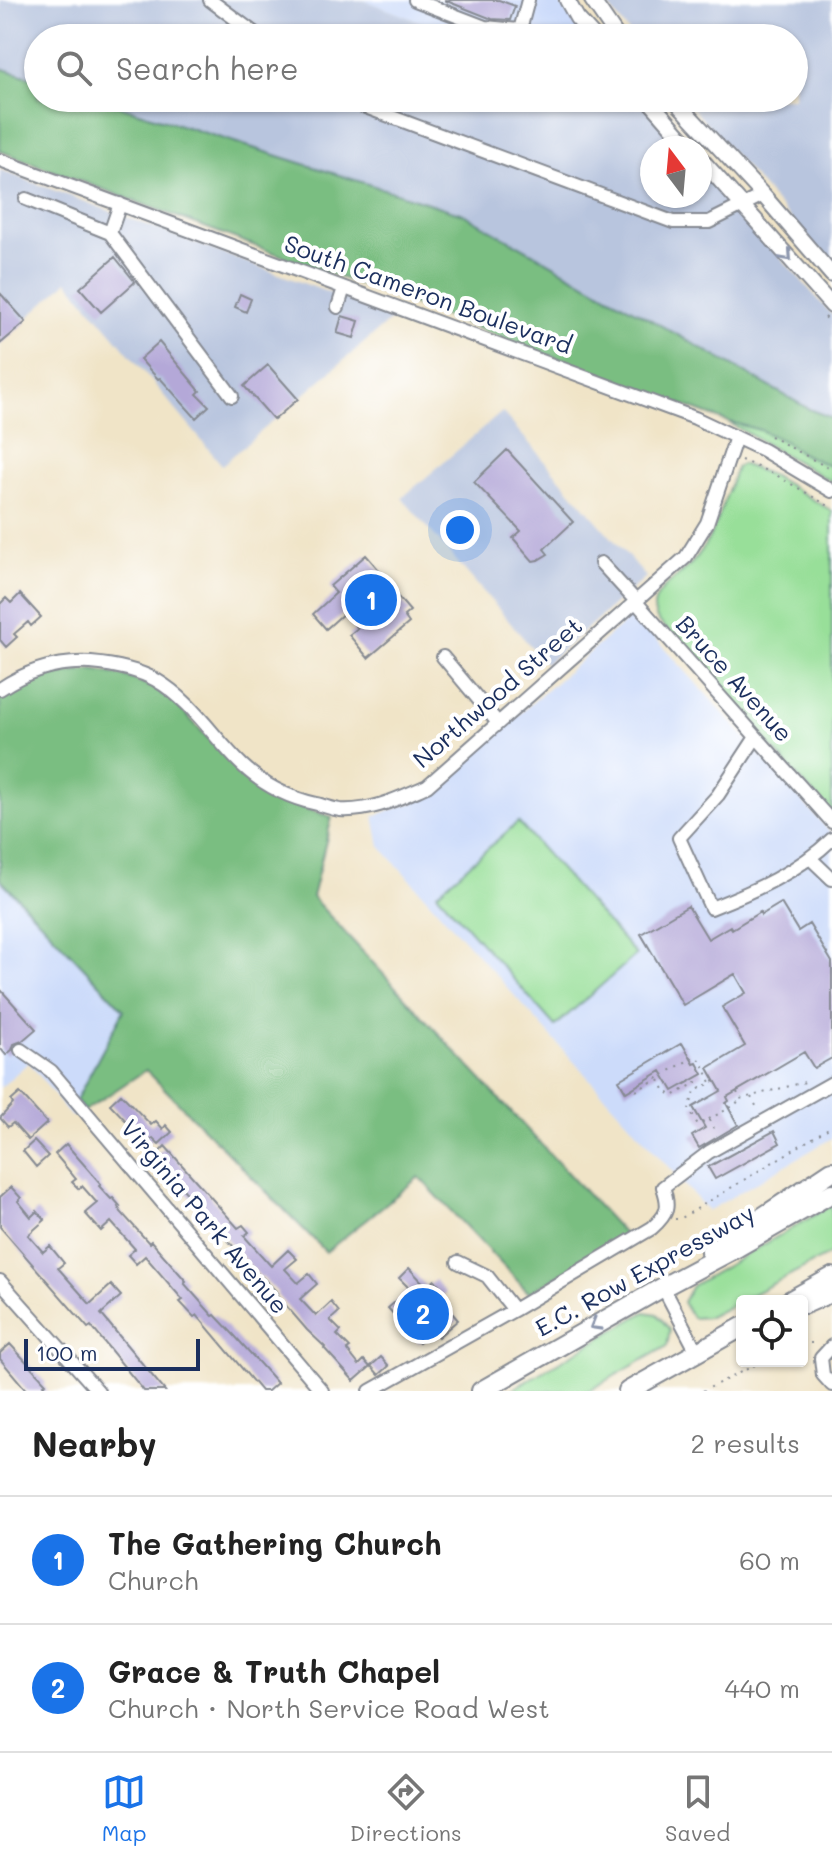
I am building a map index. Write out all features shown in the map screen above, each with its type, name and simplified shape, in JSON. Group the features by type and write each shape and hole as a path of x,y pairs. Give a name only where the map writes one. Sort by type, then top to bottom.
{"highway":[{"path":"663,1287 731,1236 832,1171"},
{"name":"E.C. Row Expressway","path":"481,1391 832,1193"},
{"path":"800,1295 832,1277"},
{"path":"808,1303 832,1292"},
{"path":"628,1391 736,1332"}],"main road":[{"path":"567,0 582,24"},
{"path":"592,0 608,24"},
{"path":"659,112 680,136"},
{"path":"686,112 832,275"},
{"path":"712,171 832,306"}],"street":[{"path":"210,0 242,24"},
{"path":"415,0 477,24"},
{"path":"522,24 528,0"},
{"path":"379,112 673,222 709,222 763,195"},
{"name":"South Cameron Boulevard","path":"0,160 695,418 763,450 832,491"},
{"path":"26,199 110,233 232,396"},
{"path":"110,233 120,204"},
{"path":"338,307 344,288"},
{"name":"Northwood Street","path":"0,689 18,677 49,665 79,662 116,666 154,679 184,700 243,765 267,785 298,800 340,810 381,806 427,786 686,557 707,523 736,437"},
{"name":"Bruce Avenue","path":"601,563 832,822"},
{"path":"443,657 498,723"},
{"path":"756,737 718,795 679,838 711,908 759,889 810,858 832,839"},
{"path":"810,858 832,879"},
{"name":"Virginia Park Avenue","path":"21,1050 51,1071 322,1391"},
{"path":"370,1391 652,1228 664,1218 668,1201 663,1187 709,1152 832,1083"},
{"path":"458,1262 487,1276 514,1310"},
{"path":"0,1281 98,1391"},
{"path":"663,1287 697,1352"},
{"path":"827,1346 821,1358 823,1375 832,1385"}],"path":[{"path":"770,436 832,470"},
{"path":"746,462 776,475 832,508"},
{"path":"636,1091 692,1058 701,1060 713,1082 695,1091 689,1109 698,1125 735,1105 740,1099 810,1081"},
{"path":"658,1078 665,1091 673,1096 697,1082 701,1088"},
{"path":"737,1092 740,1099"},
{"path":"750,1096 761,1113"},
{"path":"709,1119 719,1137"},
{"path":"670,1219 680,1219 832,1126"},
{"path":"703,1391 751,1367"}],"shaded area":[{"path":"0,0 363,0 426,24 24,24 24,76 0,68"},
{"path":"363,0 558,0 576,24 426,24"},
{"path":"603,0 832,0 832,266 696,112 808,112 808,24 623,24"},
{"path":"139,112 652,112 673,136 640,136 640,208 712,208 712,180 832,315 832,418 811,410 463,214"},
{"path":"0,170 394,317 222,465 68,281 0,343"},
{"path":"502,412 646,577 546,664 402,498"},
{"path":"634,614 832,834 832,1138 708,1211 380,846 374,816 414,802 440,783"},
{"path":"0,879 124,1011 76,1100 84,1111 71,1117 29,1062 0,1088"}],"green space":[{"path":"0,68 24,76 24,112 139,112 463,214 811,410 832,418 832,467 760,430 726,421 0,151"},
{"path":"726,421 760,430 832,467 832,482"},
{"path":"741,464 773,476 832,511 832,815 657,619 654,610 658,595 699,555 718,519 736,468"},
{"path":"94,670 125,676 154,688 180,708 245,778 275,799 332,817 312,897 625,1235 529,1293 419,1177 326,1252 146,1070 84,1111 76,1100 124,1010 0,879 0,698 45,677"},
{"path":"518,822 636,955 555,1026 437,893"},
{"path":"832,1205 832,1253 751,1295 736,1295 736,1303 709,1317 692,1318 683,1302 692,1286"},
{"path":"645,1312 657,1314 670,1330 667,1346 588,1391 509,1391"}],"building":[{"path":"444,0 499,0 515,6 510,20 492,19"},
{"path":"115,257 135,282 101,312 80,288"},
{"path":"0,293 26,322 0,344"},
{"path":"240,294 251,299 246,312 235,307"},
{"path":"342,316 359,321 354,338 337,333"},
{"path":"159,342 209,406 196,418 140,359"},
{"path":"268,365 298,399 274,420 244,386"},
{"path":"507,450 573,522 544,549 548,554 538,560 533,561 513,538 521,531 474,482"},
{"path":"366,555 410,611 404,616 409,623 368,658 349,635 358,628 344,613 326,629 313,614 336,593 330,586"},
{"path":"20,594 41,617 31,626 28,622 14,634 17,637 6,647 0,640 0,604 6,598 11,603"},
{"path":"781,903 798,931 809,924 832,962 832,1058 814,1068 804,1052 727,1097 729,1101 726,1103 738,1125 699,1148 692,1136 705,1128 693,1107 721,1091 708,1068 745,1046 722,1007 746,993 735,974 683,1005 641,934 688,906 708,939"},
{"path":"0,989 36,1029 14,1044 6,1055 0,1048"},
{"path":"682,1043 703,1074 673,1091 661,1071 626,1092 619,1080"},
{"path":"20,1093 47,1123 28,1140 13,1123 8,1127 0,1118"},
{"path":"121,1094 151,1125 156,1121 163,1129 166,1125 172,1132 159,1144 153,1138 147,1143 110,1104"},
{"path":"774,1131 780,1143 715,1179 708,1167"},
{"path":"34,1141 48,1156 36,1167 23,1151"},
{"path":"66,1144 101,1184 99,1186 120,1206 121,1212 149,1243 151,1241 213,1316 277,1383 268,1391 261,1391 197,1315 194,1317 180,1302 183,1300 145,1256 136,1264 128,1255 135,1249 111,1222 101,1231 85,1213 97,1203 82,1186 79,1189 72,1182 76,1179 55,1154"},
{"path":"165,1146 238,1228 243,1225 249,1232 244,1236 271,1266 288,1250 297,1259 285,1269 298,1283 309,1274 317,1284 300,1299 316,1316 331,1302 339,1312 330,1320 341,1331 337,1335 350,1348 347,1350 359,1365 364,1360 370,1367 354,1381 155,1157"},
{"path":"11,1187 31,1217 37,1211 45,1220 28,1235 43,1252 50,1246 64,1263 58,1268 90,1304 111,1285 121,1296 101,1314 165,1391 144,1391 91,1326 88,1328 0,1227 0,1197"},
{"path":"409,1268 427,1287 435,1280 446,1293 439,1298 458,1320 438,1337 433,1331 419,1343 388,1308 410,1289 399,1278"},
{"path":"10,1344 46,1383 43,1385 48,1391 27,1391 0,1359 0,1353"},
{"path":"381,1357 389,1366 379,1375 371,1366"}],"place":[{"name":"The Gathering Church","path":"371,600"},
{"name":"Grace & Truth Chapel","path":"423,1314"}]}
